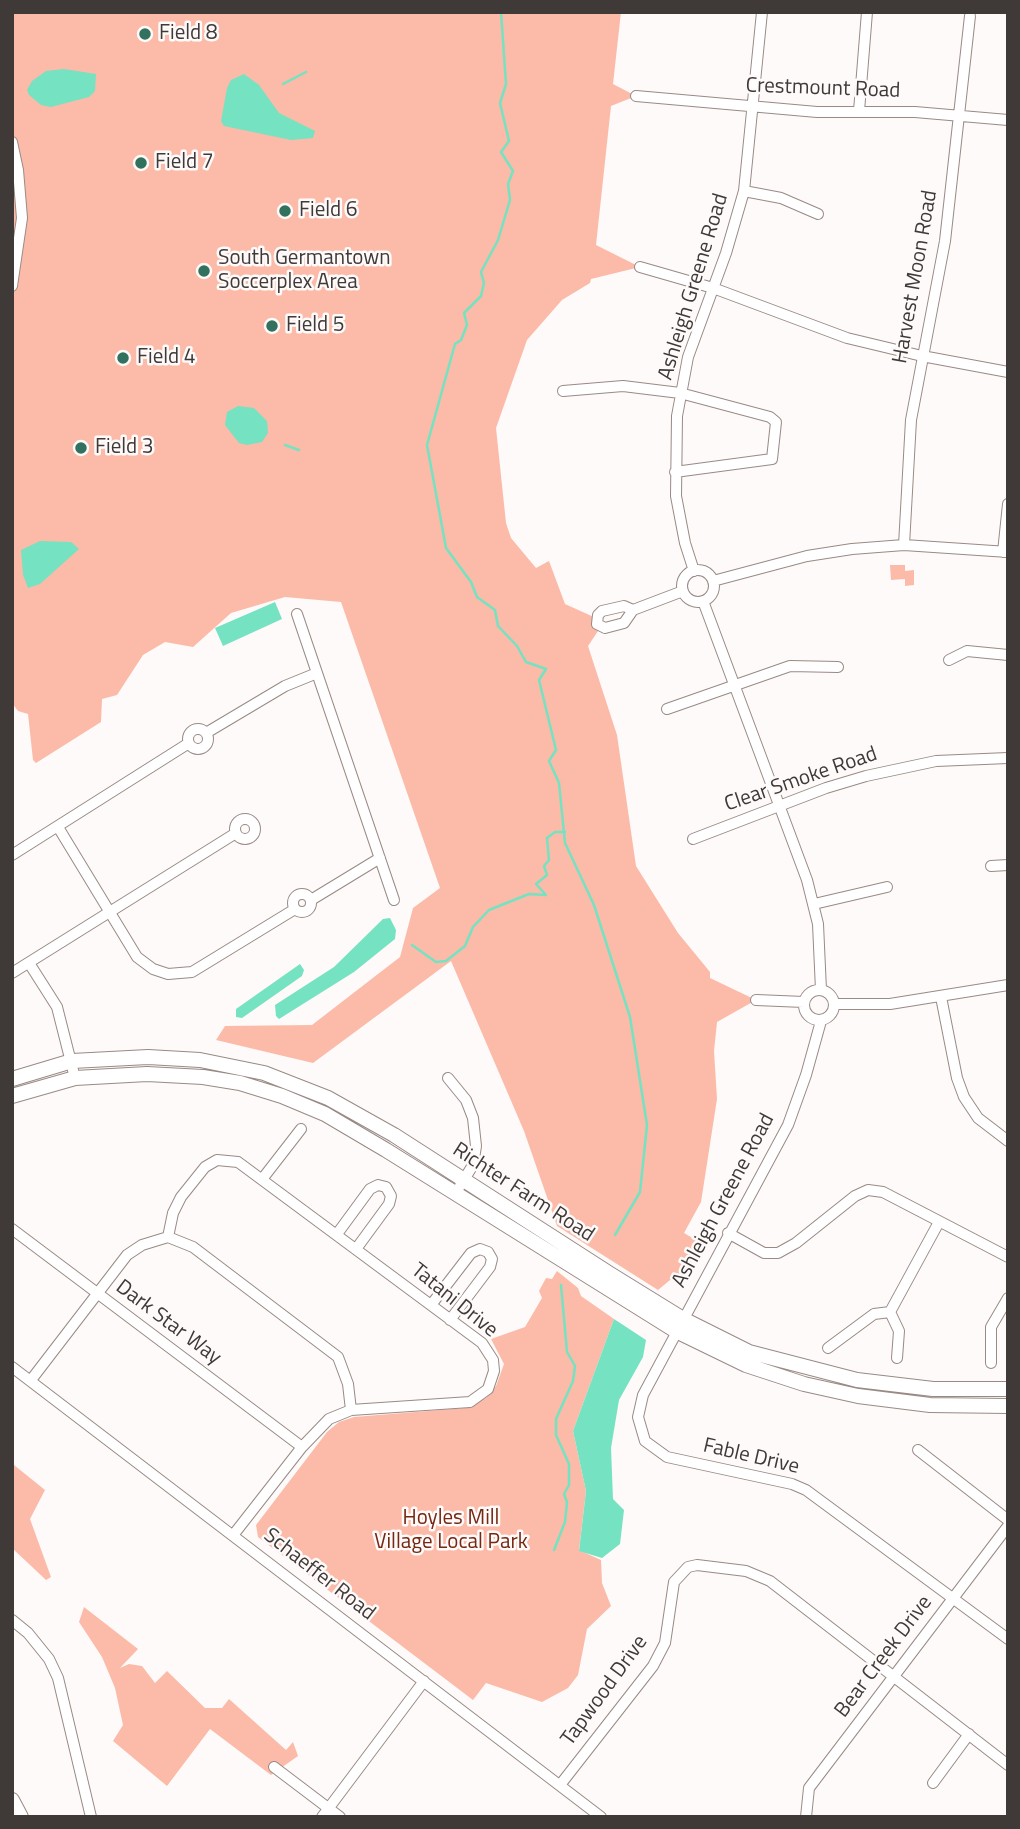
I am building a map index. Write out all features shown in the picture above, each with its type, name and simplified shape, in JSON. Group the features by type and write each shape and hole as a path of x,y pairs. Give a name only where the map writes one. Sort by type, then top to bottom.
{"main road":[{"name":"Richter Farm Road","path":"12,1079 72,1061 148,1057 200,1060 264,1073 328,1098 465,1179 679,1325 749,1352 857,1380 933,1389 1008,1389"},
{"name":"Richter Farm Road","path":"12,1096 75,1078 147,1074 203,1077 240,1083 282,1096 325,1114 746,1365 804,1384 858,1396 930,1405 1008,1406"},
{"path":"12,1800 21,1817"}],"street":[{"name":"Ashleigh Greene Road","path":"694,571 685,543 675,472 680,393 697,327 713,288 744,191 762,12"},
{"path":"859,111 867,12"},
{"name":"Harvest Moon Road","path":"904,545 911,420 945,241 970,16"},
{"name":"Crestmount Road","path":"636,96 817,112 859,111 1008,120"},
{"path":"12,142 19,170 22,218 12,286"},
{"path":"744,191 789,200 818,214"},
{"path":"640,267 713,288 847,338 922,356 1008,372"},
{"path":"563,391 623,386 680,393 774,419 775,452 768,460 675,472"},
{"path":"713,581 807,556 904,545 1005,552 1008,504"},
{"path":"694,571 707,574 713,581 711,595 703,601 689,599 683,591 683,581 694,571"},
{"path":"632,610 683,591"},
{"path":"703,601 780,805 814,904 821,961 821,990"},
{"path":"297,614 394,900"},
{"path":"949,660 967,651 1008,655"},
{"path":"667,709 790,666 838,667"},
{"path":"12,855 190,743 189,736 194,730 206,733 285,686 317,673"},
{"name":"Clear Smoke Road","path":"693,839 826,788 906,766 965,758 1008,758"},
{"path":"58,827 137,957 152,969 168,974 192,972 295,909 293,901 298,895 304,894 311,900 380,858"},
{"path":"12,974 236,833"},
{"path":"991,866 1008,865"},
{"path":"814,904 887,887"},
{"path":"29,963 57,1007 75,1078"},
{"path":"835,1004 881,1005 1008,985"},
{"path":"821,990 831,995 835,1004 834,1012 821,1021 809,1017 804,1003 809,994 821,990"},
{"path":"941,997 957,1078 964,1097 978,1118 1008,1141"},
{"path":"756,1000 804,1003"},
{"name":"Ashleigh Greene Road","path":"679,1325 788,1125 821,1021"},
{"path":"448,1078 466,1100 473,1118 476,1146 473,1165 455,1193"},
{"path":"263,1178 300,1129"},
{"name":"Tatani Drive","path":"168,1237 173,1213 205,1167 216,1160 238,1162 482,1343 493,1360 492,1380 483,1394 463,1404 351,1410 329,1419 302,1447 234,1534"},
{"path":"337,1234 370,1189 378,1185 386,1187 391,1196 388,1204 356,1249"},
{"path":"728,1234 764,1253 778,1253 796,1243 855,1196 868,1191 883,1192 1008,1257"},
{"path":"890,1312 939,1222"},
{"name":"Dark Star Way","path":"12,1229 302,1447"},
{"path":"31,1380 127,1255 142,1245 168,1237 193,1247 338,1357 348,1384 351,1410"},
{"path":"431,1305 471,1253 480,1249 488,1252 492,1259 490,1267 450,1320"},
{"path":"991,1363 991,1327 1008,1298"},
{"path":"828,1348 874,1314 890,1312"},
{"path":"890,1312 899,1331 897,1358"},
{"name":"Fable Drive","path":"679,1325 643,1395 638,1417 645,1440 667,1457 792,1484 806,1490 1008,1639"},
{"name":"Schaeffer Road","path":"12,1367 601,1817"},
{"path":"918,1450 1008,1520"},
{"name":"Bear Creek Drive","path":"806,1817 809,1788 1008,1526"},
{"name":"Tapwood Drive","path":"560,1785 661,1652 674,1582 688,1567 697,1565 731,1568 770,1581 1008,1765"},
{"path":"12,1620 28,1633 49,1659 58,1678 91,1817"},
{"path":"325,1812 424,1681"},
{"path":"933,1783 969,1734"},
{"path":"274,1766 325,1812 340,1817"}],"green space":[{"path":"12,12 621,12 613,84 636,96 611,106 596,245 640,267 591,279 590,283 562,300 527,340 496,428 506,523 511,538 536,568 549,561 565,604 596,618 600,628 588,646 617,735 636,866 678,933 710,972 710,978 756,1000 717,1022 714,1051 717,1099 701,1202 684,1233 708,1247 690,1263 685,1282 670,1280 658,1290 557,1226 524,1131 451,961 313,1063 216,1040 225,1026 312,1025 400,957 413,908 440,888 341,602 285,597 231,613 193,647 165,642 143,655 117,695 102,699 101,722 36,763 33,760 28,714 18,711 12,703"},
{"path":"890,565 905,565 905,571 914,570 914,585 905,586 905,579 891,580"},
{"name":"Hoyles Mill Village Local Park","path":"557,1271 578,1288 581,1296 614,1319 573,1431 586,1491 579,1550 601,1560 602,1583 611,1606 587,1629 578,1675 568,1688 542,1702 486,1683 473,1700 258,1537 256,1525 327,1432 339,1422 354,1417 465,1408 486,1398 496,1386 504,1364 491,1339 525,1327 542,1298 539,1291 546,1278 552,1279"},
{"path":"14,1465 45,1490 30,1519 51,1577 46,1580 12,1548"},
{"path":"84,1607 138,1649 120,1668 129,1664 142,1666 155,1683 167,1671 205,1708 222,1708 229,1699 286,1750 293,1742 298,1756 271,1775 210,1729 167,1786 113,1741 123,1725 115,1688 102,1657 79,1622"}],"shaded area":[{"path":"64,69 96,74 95,91 89,97 51,107 41,105 29,95 27,90 32,81 46,71"},
{"path":"244,74 259,85 279,113 315,131 313,138 291,140 224,126 221,121 227,88 231,80"},
{"path":"238,406 254,408 267,421 268,433 262,442 247,445 239,443 225,425 227,412"},
{"path":"40,541 71,542 79,549 40,584 28,588 23,575 21,550"},
{"path":"275,602 282,619 223,646 215,628"},
{"path":"390,918 396,930 395,939 354,972 279,1019 276,1016 275,1005 334,967 383,919"},
{"path":"300,964 304,970 302,976 242,1018 236,1017 236,1009"},
{"path":"614,1319 646,1340 643,1357 619,1400 611,1448 613,1499 624,1510 620,1544 602,1558 579,1551 586,1491 573,1431"}],"waterway":[{"path":"501,12 506,84 500,103 509,141 501,152 513,171 508,184 510,200 498,240 481,272 484,283 481,296 464,313 467,325 461,340 455,344 427,445 446,548 471,582 477,597 495,610 498,626 517,646 526,662 546,669 539,680 556,750 549,761 559,783 565,843 594,905 630,1017 647,1125 640,1192 615,1235"},
{"path":"283,84 306,72"},
{"path":"285,445 299,450"},
{"path":"412,945 436,962 446,961 465,946 473,927 489,910 529,894 546,895 536,884 547,875 544,866 549,860 547,838 555,832 565,832"},
{"path":"554,1550 565,1522 567,1502 564,1494 569,1485 569,1464 556,1435 556,1419 573,1381 575,1366 567,1352 561,1285"}],"place":[{"name":"Field 8","path":"145,34"},
{"name":"Field 7","path":"141,163"},
{"name":"Field 6","path":"285,211"},
{"name":"South Germantown Soccerplex Area","path":"204,271"},
{"name":"Field 5","path":"272,326"},
{"name":"Field 4","path":"123,358"},
{"name":"Field 3","path":"81,448"}]}
